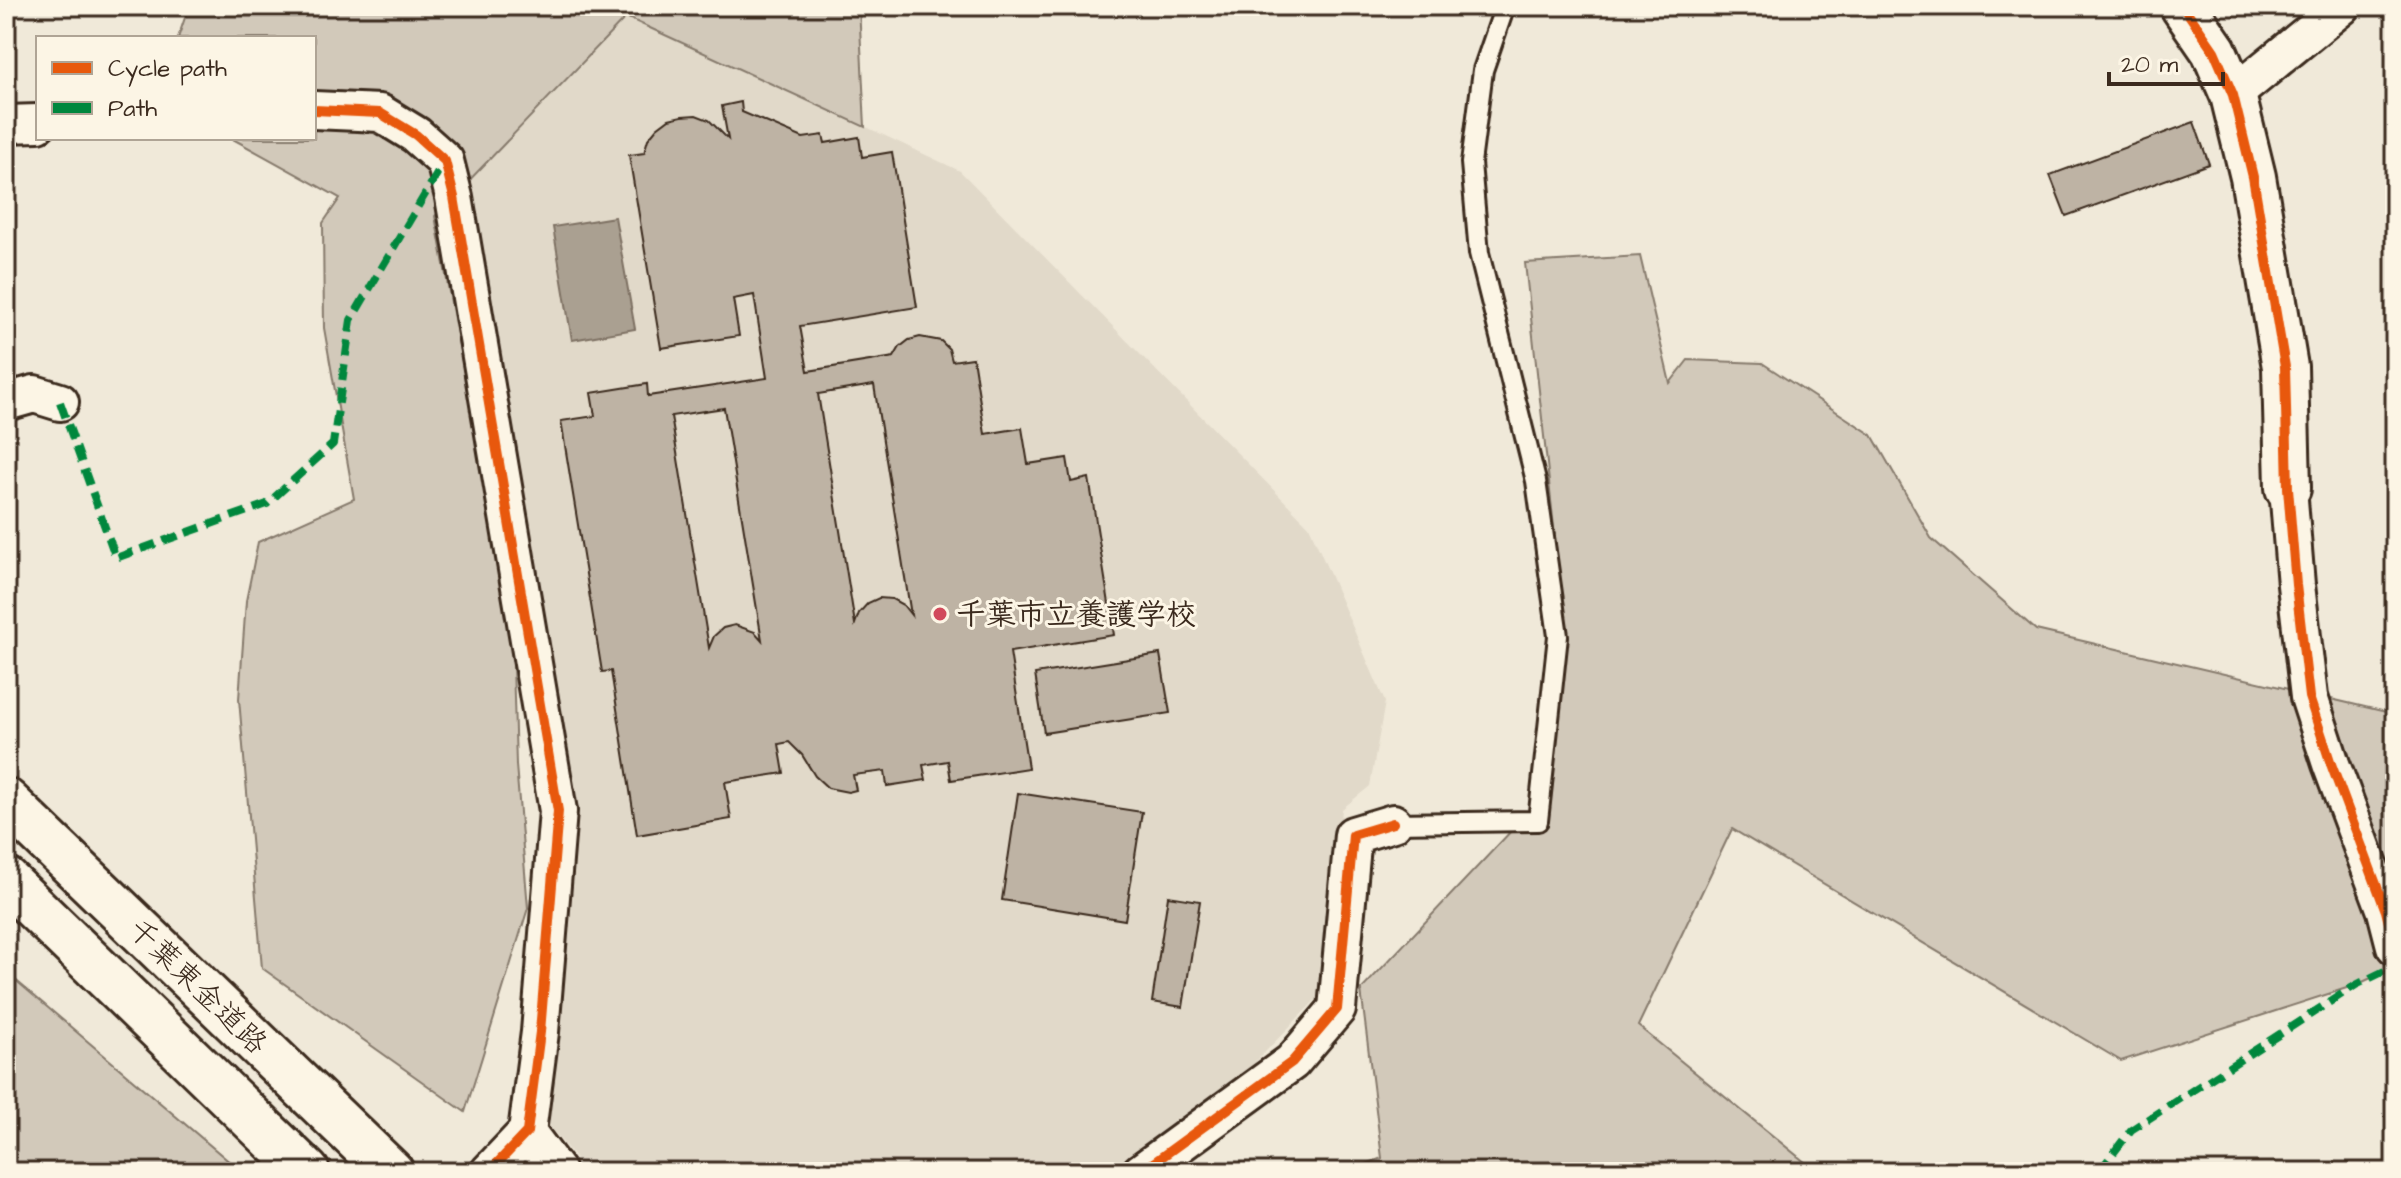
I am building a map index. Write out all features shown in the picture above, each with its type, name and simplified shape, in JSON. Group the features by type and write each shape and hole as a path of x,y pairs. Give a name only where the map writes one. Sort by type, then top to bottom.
{"main road":[{"path":"2183,6 2214,51 2233,95 2253,177 2285,367 2288,488"},
{"name":"千葉東金道路","path":"6,801 391,1172"},
{"name":"千葉東金道路","path":"6,880 307,1172"}],"street":[{"path":"2233,95 2342,6"},
{"path":"316,110 380,113 416,135 445,161 454,197 558,811 540,1032 527,1132 489,1172"},
{"path":"6,124 36,123"},
{"path":"6,402 34,394 60,402"},
{"path":"2288,488 2309,697 2386,911 2395,946"},
{"path":"1141,1172 1292,1062 1337,1009 1353,835 1393,823"},
{"path":"527,1132 557,1172"}],"lane":[{"path":"1393,823 1538,821 1558,636 1536,481 1479,253 1471,163 1483,70 1505,6"}],"shaded area":[{"path":"189,6 859,6 865,127 626,17 435,216 512,631 516,765 528,908 465,1112 262,968 239,699 246,601 258,542 354,499 324,328 323,223 340,198 235,140 316,140 316,36 179,36"},
{"name":"千葉市立養護学校","path":"626,14 960,171 1309,526 1385,702 1370,786 1342,809 1325,990 1207,1112 1119,1172 586,1172 548,1124 566,805 463,184"},
{"path":"615,217 635,329 572,340 553,227"},
{"path":"1640,256 1670,383 1688,360 1762,363 1872,435 1931,538 2036,630 2395,714 2395,967 2356,985 2121,1061 1732,829 1638,1026 1817,1172 1345,1172 1382,1158 1361,990 1549,791 1567,646 1525,263"},
{"path":"6,972 232,1164 236,1172 6,1172"}],"building":[{"path":"741,102 742,112 803,138 823,135 825,143 859,137 862,157 892,152 917,307 800,326 808,371 894,357 909,340 920,337 941,341 949,349 952,361 973,358 985,434 1022,428 1028,464 1067,458 1071,482 1089,478 1114,635 1010,652 1028,768 951,780 948,761 923,765 926,780 887,786 885,771 853,775 856,790 848,792 828,788 789,742 779,744 784,773 725,782 731,819 637,835 611,671 602,672 561,421 595,416 591,393 647,384 648,396 767,378 754,295 733,299 739,336 661,348 629,155 644,153 648,139 657,128 669,119 682,116 696,115 709,120 728,139 722,106","holes":["874,385 911,615 903,605 892,599 879,598 868,603 855,624 818,394","724,408 762,640 755,632 735,625 723,628 714,636 709,648 671,416"]},
{"path":"2194,122 2209,164 2066,216 2050,175"},
{"path":"1160,654 1170,713 1044,733 1035,674"},
{"path":"1018,793 1142,812 1125,920 1002,900"},
{"path":"1168,896 1200,901 1183,1007 1152,1002"}],"marked path":[{"path":"60,402 116,558 267,504 333,444 351,320 444,162"},
{"path":"2099,1172 2131,1130 2356,985 2395,966"}],"cycle path":[{"path":"2183,6 2214,51 2233,95 2253,177 2285,367 2288,488 2309,697 2386,911 2395,946"},
{"path":"316,110 380,113 416,135 445,161 454,197 558,811 540,1032 527,1132 489,1172"},
{"path":"1141,1172 1292,1062 1337,1009 1353,835 1393,823"}],"place":[{"name":"千葉市立養護学校","path":"940,614"}]}
